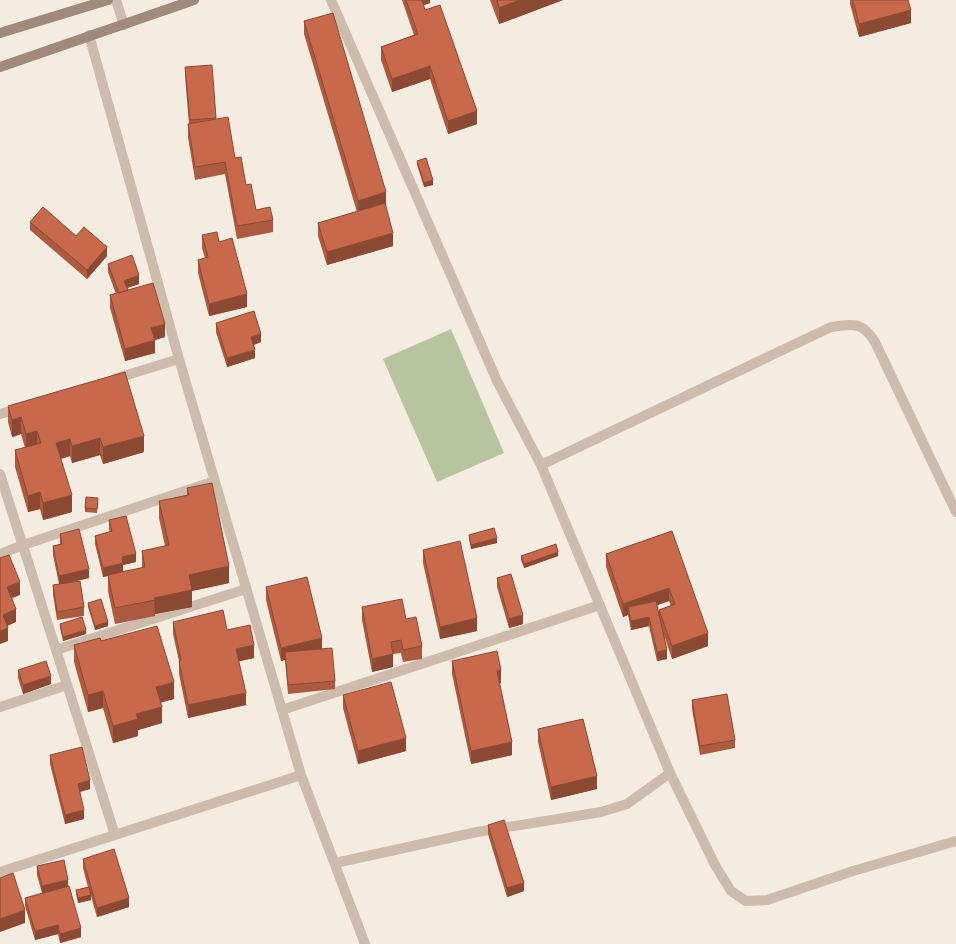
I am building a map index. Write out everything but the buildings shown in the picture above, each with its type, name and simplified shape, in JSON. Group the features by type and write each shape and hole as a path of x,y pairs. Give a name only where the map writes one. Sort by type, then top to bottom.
{"main road":[{"path":"0,34 108,0"},
{"path":"0,67 194,0"}],"street":[{"path":"116,0 124,25"},
{"path":"331,0 497,381 541,465 670,773 715,865 732,891 746,901 767,900 853,871 956,841"},
{"path":"89,35 179,359 301,775 365,944"},
{"path":"541,465 831,327 861,325 875,342 956,512"},
{"path":"105,382 179,359"},
{"path":"0,414 30,405"},
{"path":"0,474 116,835"},
{"path":"0,554 22,545 215,481"},
{"path":"56,650 246,589"},
{"path":"282,710 600,605"},
{"path":"0,707 67,685"},
{"path":"335,863 477,832 601,812 627,804 642,795 670,773"},
{"path":"0,872 301,775"}],"green space":[{"path":"451,329 504,453 437,482 383,359"}]}
